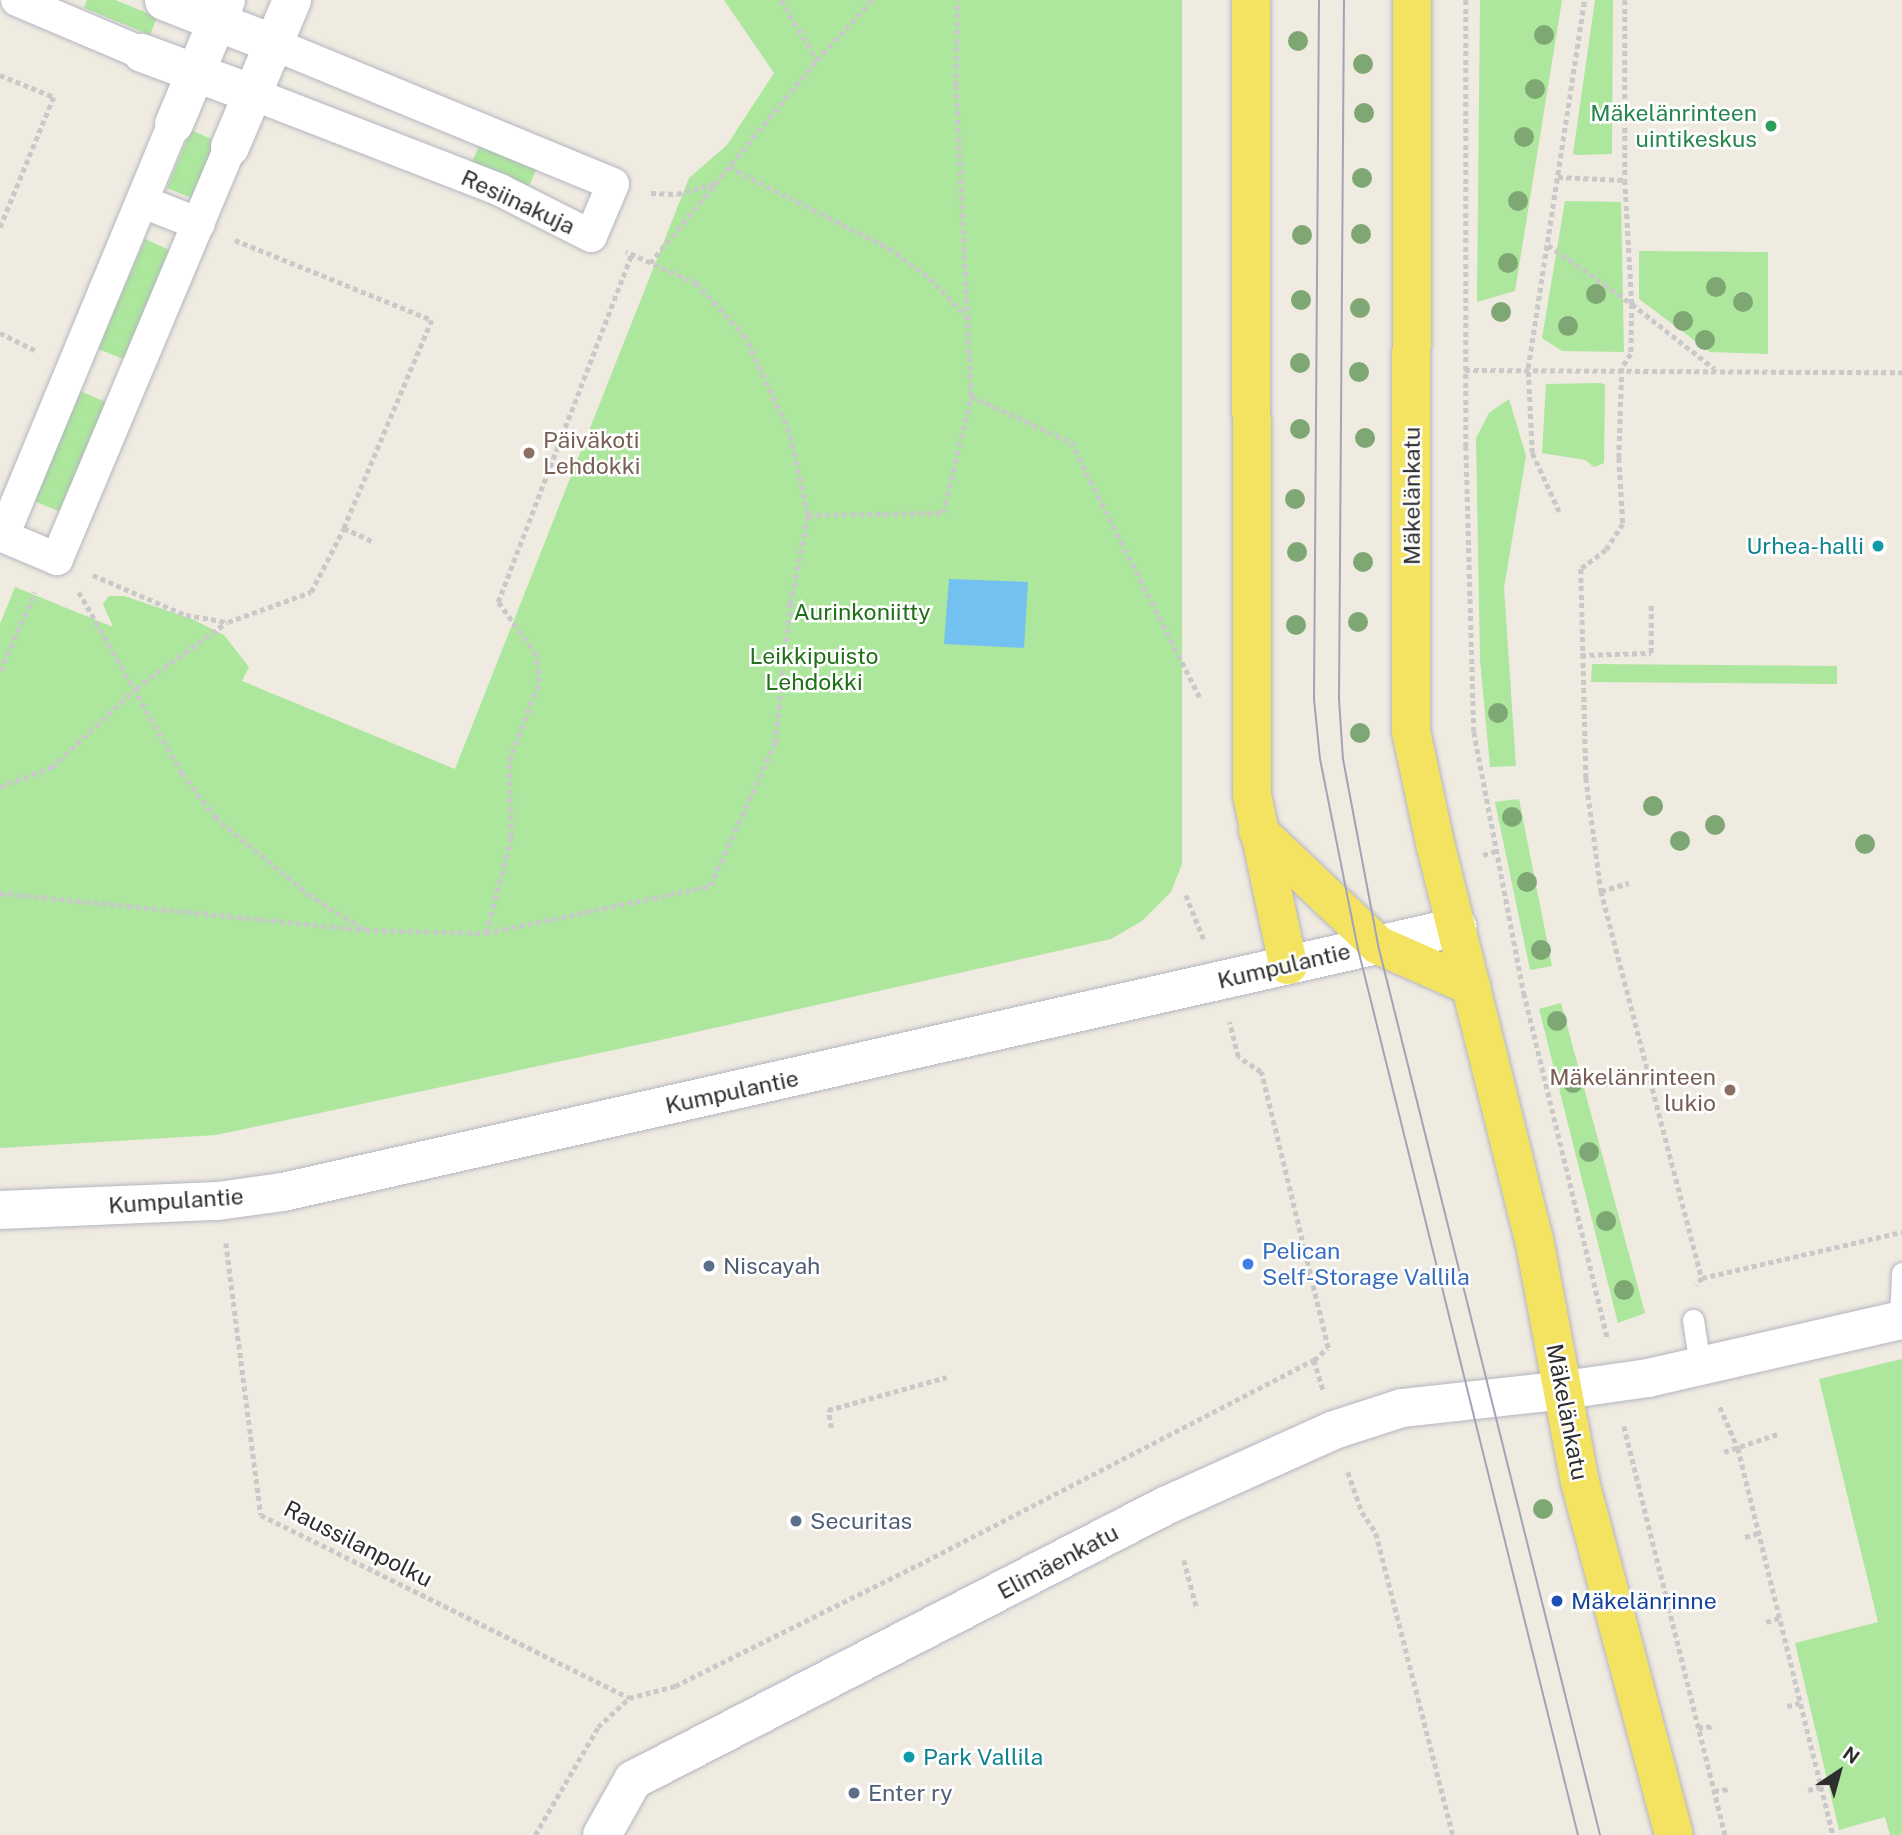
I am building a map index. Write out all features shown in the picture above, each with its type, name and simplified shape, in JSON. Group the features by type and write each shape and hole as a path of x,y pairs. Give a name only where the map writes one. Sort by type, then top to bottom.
{"main road":[{"path":"1251,0 1249,695 1252,795 1288,965"},
{"name":"Mäkelänkatu","path":"1412,0 1412,730 1457,928 1534,1240 1580,1482 1674,1835"},
{"path":"1258,831 1378,945 1471,986"}],"street":[{"name":"Resiinakuja","path":"17,0 195,74 500,190 591,236 613,184"},
{"path":"163,0 222,11 274,44 613,184"},
{"path":"222,11 1,536 57,559 292,0"},
{"path":"143,202 199,224"},
{"name":"Kumpulantie","path":"0,1210 218,1201 282,1192 1457,928"},
{"path":"1564,1390 1616,1383 1700,1366 1901,1320"},
{"name":"Elimäenkatu","path":"602,1835 633,1780 1164,1506 1334,1430 1402,1408 1564,1390"}],"lane":[{"path":"1901,1320 1902,1273"},
{"path":"1693,1320 1700,1366"}],"path":[{"path":"781,0 817,60"},
{"path":"0,893 365,930 486,933 710,886 775,743 790,604 808,515 789,432 746,337 697,284 650,263 817,60 873,0"},
{"path":"808,515 943,513 971,396 956,86 957,0"},
{"path":"1466,0 1465,370 1474,732 1524,993 1725,1835"},
{"path":"1559,512 1532,453 1528,369 1584,0"},
{"path":"1625,0 1625,180 1632,304 1631,354 1622,368 1619,458 1623,524 1606,550 1581,569 1586,778 1601,891 1702,1278"},
{"path":"0,75 54,97 0,228"},
{"path":"729,167 889,248 930,278 968,318"},
{"path":"1558,177 1625,180"},
{"path":"613,184 677,194 715,184"},
{"path":"0,787 52,767 136,688 228,622 311,592 344,528 432,320 199,224"},
{"path":"1547,245 1632,304 1715,370"},
{"path":"486,933 512,837 509,761 539,681 536,655 498,602 631,255"},
{"path":"0,332 38,351"},
{"path":"1465,370 1622,368 1902,372"},
{"path":"971,396 1071,442 1200,697"},
{"path":"344,528 372,541"},
{"path":"57,559 186,615 228,622"},
{"path":"57,559 94,612 182,773 215,817 286,877 365,930"},
{"path":"0,671 26,607 57,559"},
{"path":"1581,655 1651,653 1651,603"},
{"path":"1601,891 1629,883"},
{"path":"535,1835 598,1727 629,1698 675,1686 1314,1360 1328,1348 1261,1072 1238,1057"},
{"path":"1689,1296 1702,1278 1902,1232"},
{"name":"Raussilanpolku","path":"230,1263 261,1515 629,1698"},
{"path":"1297,1276 1310,1276"},
{"path":"831,1428 828,1410 947,1377"},
{"path":"1717,1399 1726,1429 1738,1448 1833,1835"},
{"path":"1334,1430 1362,1512 1376,1533 1453,1835"},
{"path":"1724,1452 1738,1448 1745,1442 1778,1434"},
{"path":"1745,1536 1759,1533"},
{"path":"1184,1560 1197,1609"},
{"path":"1766,1622 1779,1618"},
{"path":"1787,1706 1800,1703"},
{"path":"1698,1728 1715,1726"},
{"path":"1808,1790 1821,1787"},
{"path":"1714,1791 1730,1789"}],"green space":[{"path":"87,0 115,0 157,17 150,35 84,8"},
{"name":"Aurinkoniitty","path":"724,0 1182,0 1182,864 1171,892 1142,921 1111,939 665,1039 216,1135 0,1148 0,624 15,587 113,627 103,604 109,596 124,596 192,619 224,635 249,667 242,681 455,769 689,178 727,145 774,73"},
{"path":"1480,0 1562,0 1515,291 1477,302"},
{"path":"1595,0 1613,0 1612,154 1578,155 1573,154"},
{"path":"191,130 218,142 194,199 167,188"},
{"path":"484,135 541,159 529,186 472,162"},
{"path":"1565,201 1621,202 1624,352 1562,351 1542,338"},
{"path":"145,239 172,251 126,360 98,349"},
{"path":"1639,251 1768,252 1768,354 1710,352 1639,299"},
{"path":"1546,384 1605,385 1604,463 1594,467 1585,460 1542,453"},
{"path":"80,391 108,403 61,512 34,501"},
{"path":"1509,399 1526,456 1504,588 1516,766 1490,767 1480,660 1476,438 1489,413"},
{"path":"1592,664 1837,666 1837,684 1591,682"},
{"path":"1519,799 1552,966 1530,970 1495,802"},
{"path":"1561,1003 1645,1313 1618,1323 1539,1009"},
{"path":"1902,1359 1902,1835 1890,1835 1885,1817 1839,1830 1795,1643 1878,1622 1819,1379"}],"water":[{"path":"949,579 1028,582 1024,648 944,644"}],"tram line":[{"path":"1319,0 1314,699 1320,759 1358,949 1578,1835"},
{"path":"1344,0 1339,699 1343,759 1378,945 1600,1835"}],"place":[{"name":"Mäkelänrinteen uintikeskus","path":"1771,126"},
{"name":"Päiväkoti Lehdokki","path":"529,453"},
{"name":"Urhea-halli","path":"1878,546"},
{"name":"Mäkelänrinteen lukio","path":"1730,1090"},
{"name":"Pelican Self-Storage Vallila","path":"1248,1264"},
{"name":"Niscayah","path":"709,1266"},
{"name":"Securitas","path":"796,1521"},
{"name":"Mäkelänrinne","path":"1557,1601"},
{"name":"Park Vallila","path":"909,1757"},
{"name":"Enter ry","path":"854,1793"}],"park label":[{"name":"Leikkipuisto Lehdokki","path":"814,669"}]}
